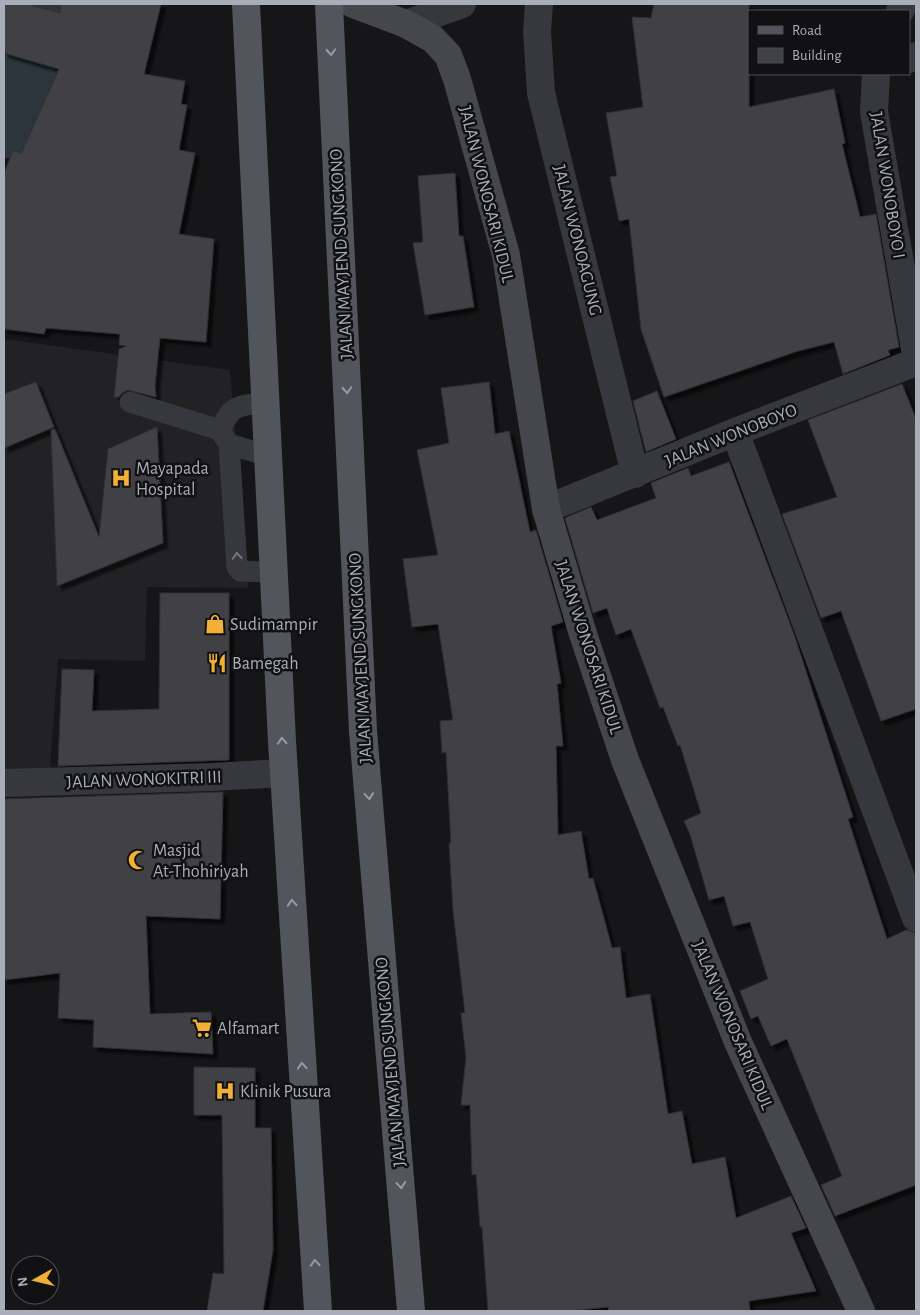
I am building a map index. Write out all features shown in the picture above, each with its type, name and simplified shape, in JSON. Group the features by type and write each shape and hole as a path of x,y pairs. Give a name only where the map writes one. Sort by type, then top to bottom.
{"main road":[{"path":"246,4 284,773 318,1311"},
{"name":"JALAN MAYJEND SUNGKONO","path":"329,4 363,731 411,1311"}],"street":[{"name":"JALAN WONOSARI KIDUL","path":"353,4 406,24 433,39 448,55 457,79 506,255 546,509 582,631 625,760 738,1042 861,1311"},
{"path":"406,24 462,4"},
{"name":"JALAN WONOAGUNG","path":"539,4 536,32 541,93 636,474"},
{"name":"JALAN WONOBOYO I","path":"876,75 874,112 916,355"},
{"name":"JALAN WONOBOYO","path":"546,509 636,474 735,432 916,362"},
{"path":"735,432 916,918"},
{"name":"JALAN WONOKITRI III","path":"4,784 201,778 284,773"}],"lane":[{"path":"130,402 225,437 268,456"},
{"path":"265,402 235,408 230,412 225,437 237,567 240,571 273,572"}],"shaded area":[{"name":"Mayapada Hospital","path":"4,339 230,370 248,588 147,587 145,661 58,659 50,770 4,770"}],"building":[{"path":"4,4 27,4 60,13 61,4 161,4 144,74 185,81 181,104 187,105 179,150 195,153 179,234 214,239 206,342 160,338 155,385 156,397 128,390 119,397 114,397 119,349 127,346 119,345 120,334 46,328 44,334 4,329 4,174 13,150 21,154 59,69 4,53"},
{"path":"654,4 749,4 749,107 834,89 845,143 842,144 860,217 876,214 899,347 888,350 890,355 843,374 834,342 798,351 664,397 641,329 629,219 619,221 610,177 617,176 606,113 643,107 632,17 651,18"},
{"path":"455,173 459,236 463,236 474,307 425,315 413,243 423,242 418,176"},
{"path":"36,382 54,427 4,448 4,394"},
{"path":"489,382 495,434 509,431 530,532 536,530 563,622 551,626 561,683 557,684 563,746 556,746 558,835 581,831 589,879 593,878 612,948 620,947 626,998 650,994 668,1114 682,1111 692,1164 725,1157 736,1218 791,1196 806,1228 791,1233 816,1291 749,1301 750,1311 609,1311 608,1307 568,1311 488,1311 476,1174 472,1175 470,1105 461,1105 466,1057 461,1013 465,1013 453,910 446,752 442,753 440,721 453,720 438,624 412,627 403,559 438,555 417,450 449,443 441,388"},
{"path":"902,384 916,419 916,709 881,721 841,611 821,618 782,514 837,497 808,420"},
{"path":"657,391 676,439 646,452 633,401"},
{"path":"157,427 163,543 57,586 51,430 55,429 99,537 108,449"},
{"path":"729,462 795,637 853,817 848,819 887,939 906,930 916,933 916,1185 835,1216 821,1185 842,1176 787,1039 771,1046 758,1016 751,1019 740,991 768,979 750,922 733,926 724,896 709,900 690,834 684,821 701,813 680,745 678,746 663,707 660,708 631,629 616,635 607,608 593,613 565,518 591,507 597,520 656,498 651,483 688,468 691,476"},
{"path":"160,593 229,593 229,760 58,766 62,669 94,670 92,711 159,709"},
{"path":"223,792 220,919 146,916 150,1014 211,1012 213,1054 93,1047 94,1020 58,1018 60,973 4,980 4,799"},
{"path":"194,1067 255,1068 255,1128 271,1128 273,1250 263,1311 207,1311 213,1273 224,1274 222,1115 194,1115"}],"waterway":[{"path":"4,123 58,22 64,4"}],"place":[{"name":"Mayapada Hospital","path":"121,478"},
{"name":"Sudimampir","path":"215,624"},
{"name":"Bamegah","path":"217,663"},
{"name":"Masjid At-Thohiriyah","path":"138,860"},
{"name":"Alfamart","path":"202,1028"},
{"name":"Klinik Pusura","path":"225,1091"}]}
